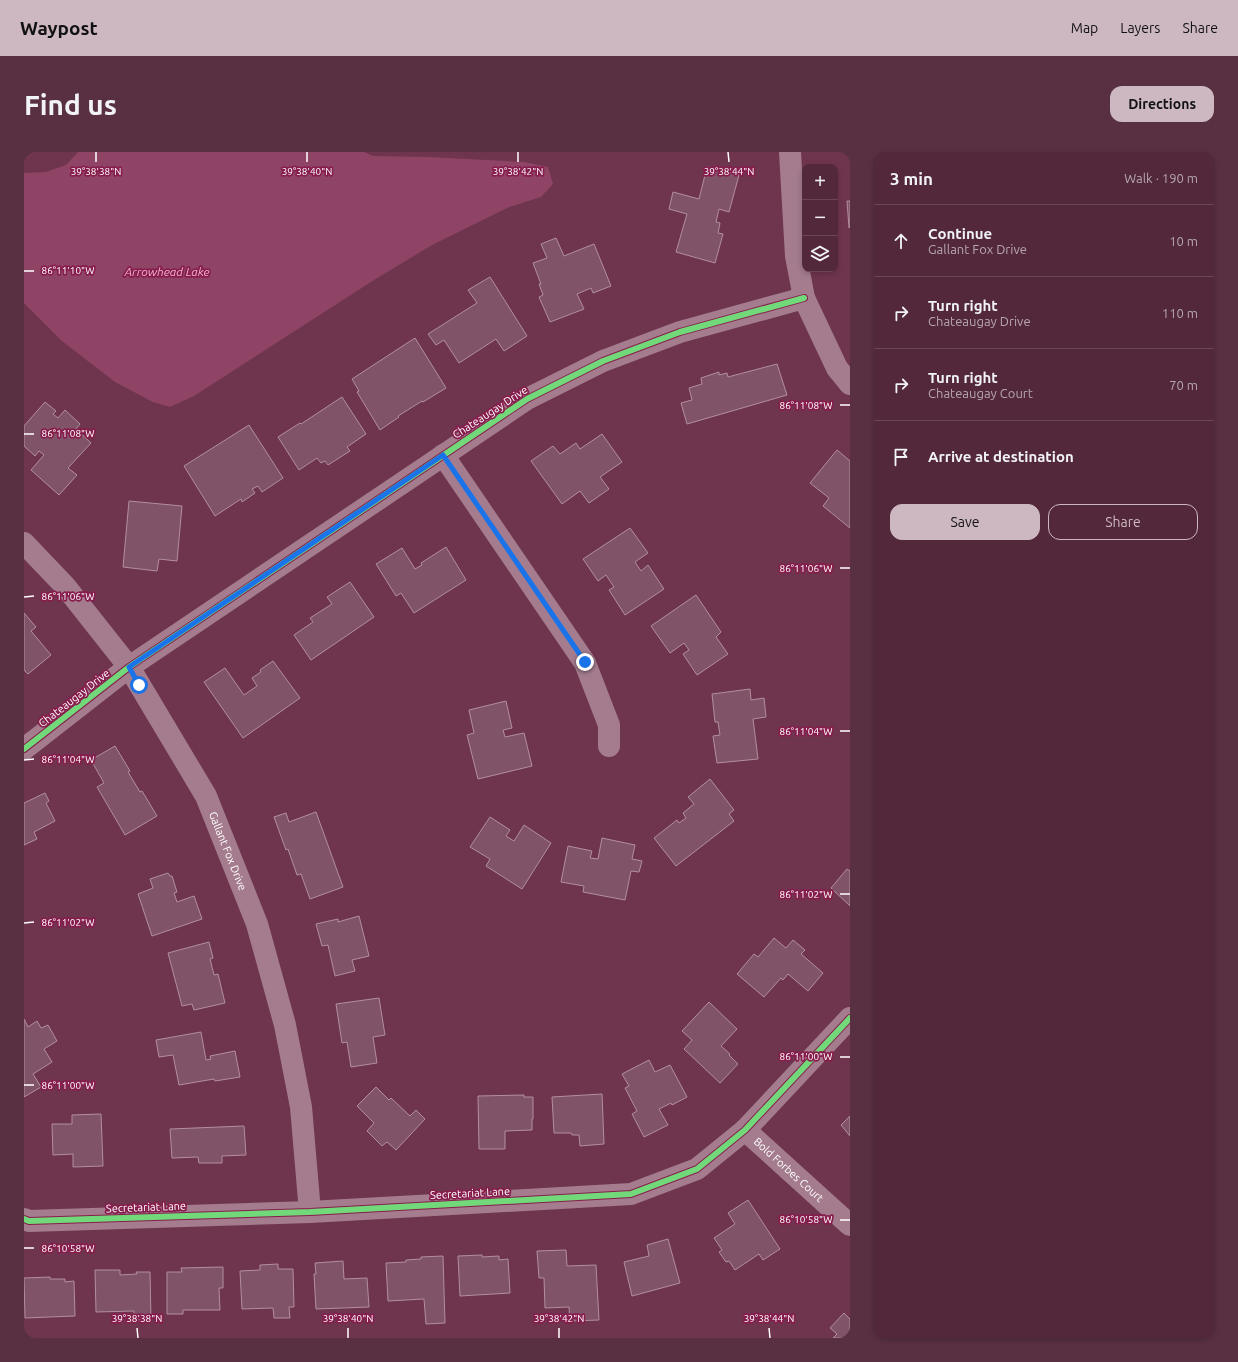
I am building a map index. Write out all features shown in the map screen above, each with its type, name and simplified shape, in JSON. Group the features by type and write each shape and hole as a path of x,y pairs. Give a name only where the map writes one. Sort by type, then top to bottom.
{"street":[{"path":"790,152 796,256 804,298 837,368 850,384"},
{"name":"Chateaugay Drive","path":"24,749 129,667 527,399 603,361 680,332 804,298"},
{"path":"443,455 585,662 609,725 609,746"},
{"name":"Gallant Fox Drive","path":"24,543 65,586 129,667 206,796 257,924 285,1025 301,1107 310,1212"},
{"name":"Secretariat Lane","path":"24,1219 29,1221 310,1212 631,1194 697,1169 746,1130 850,1018"},
{"name":"Bold Forbes Court","path":"746,1130 850,1225"}],"water":[{"name":"Arrowhead Lake","path":"78,152 364,152 373,156 429,157 524,162 548,167 553,184 541,197 509,207 432,245 374,280 194,396 170,407 153,402 115,382 62,341 24,303 24,173 46,172 66,165"}],"building":[{"path":"707,167 739,175 729,212 719,209 716,222 720,223 718,233 723,234 715,263 676,252 687,214 669,209 673,192 699,199"},
{"path":"847,201 850,201 849,228"},
{"path":"556,238 564,256 594,244 611,286 593,293 591,288 577,294 584,309 550,322 539,297 543,295 539,284 541,284 533,263 547,258 541,244"},
{"path":"490,277 527,336 504,351 496,339 459,363 444,340 436,345 428,334 477,303 468,290"},
{"path":"415,338 446,388 398,416 399,417 380,430 357,392 359,391 352,379"},
{"path":"777,364 787,395 687,424 681,403 692,400 689,388 702,384 701,378 719,372 719,375 727,373 728,377"},
{"path":"342,397 366,434 347,447 350,451 328,465 325,461 321,463 317,458 299,470 278,437"},
{"path":"45,402 56,411 53,414 58,418 65,410 80,424 76,429 91,443 68,468 77,475 59,495 31,470 44,455 39,451 35,456 24,446 24,426"},
{"path":"249,425 283,478 262,492 258,486 252,489 255,493 242,502 241,499 215,516 184,466"},
{"path":"602,434 622,462 600,477 609,489 589,503 580,491 562,504 531,461 553,446 560,454 576,443 580,449"},
{"path":"837,450 850,461 850,528 823,506 829,498 810,483"},
{"path":"129,501 182,506 177,561 159,559 157,571 123,567"},
{"path":"630,528 648,553 635,562 641,571 648,565 664,589 625,615 609,590 614,587 606,575 598,581 583,559"},
{"path":"446,547 466,580 414,613 401,593 396,596 376,564 402,548 415,569 422,565 421,563"},
{"path":"350,582 374,617 311,660 294,635 313,622 310,618 332,604 327,597"},
{"path":"696,595 721,632 716,637 728,654 697,675 683,654 689,650 684,643 670,653 651,626"},
{"path":"24,613 36,627 31,631 51,655 28,674 24,670"},
{"path":"273,661 300,698 243,738 204,682 225,668 244,695 257,686 252,678"},
{"path":"750,689 751,700 764,698 766,717 753,719 758,759 717,763 713,736 720,735 718,722 715,722 712,694"},
{"path":"506,701 512,728 503,730 505,737 524,733 532,766 478,779 467,735 474,733 469,710"},
{"path":"115,746 130,771 128,772 140,792 142,791 157,816 125,835 97,787 104,783 91,760"},
{"path":"710,779 734,810 729,814 734,821 676,866 654,838 677,820 679,823 686,818 683,813 694,804 688,797"},
{"path":"45,793 49,801 46,803 55,821 34,832 37,839 24,845 24,803"},
{"path":"316,812 343,887 310,899 301,874 297,875 288,849 286,850 274,817 286,813 289,822"},
{"path":"490,817 510,830 506,836 514,841 524,825 551,843 522,889 486,866 490,859 470,847"},
{"path":"602,838 635,845 632,859 642,861 639,872 631,871 625,900 583,892 584,886 561,882 568,846 592,851 590,858 598,859"},
{"path":"847,869 850,871 850,906 831,888"},
{"path":"168,873 172,876 177,892 174,893 177,902 194,896 202,919 152,936 138,894 153,888 150,879"},
{"path":"359,916 369,956 352,960 355,971 335,976 328,945 322,946 316,924 338,919 338,922"},
{"path":"774,938 786,948 793,940 805,950 801,954 823,973 808,991 788,974 783,980 781,978 764,997 737,974 754,954 758,957"},
{"path":"209,942 213,958 210,959 214,975 218,974 225,1003 194,1010 192,1004 182,1006 168,953"},
{"path":"379,998 385,1035 373,1037 377,1063 351,1067 347,1042 342,1043 336,1004"},
{"path":"709,1002 737,1029 721,1046 738,1064 720,1083 684,1049 692,1040 682,1031"},
{"path":"24,1019 28,1027 37,1021 41,1028 48,1025 57,1041 44,1049 52,1062 33,1074 41,1087 24,1097"},
{"path":"201,1032 206,1060 211,1059 210,1056 235,1051 240,1077 215,1081 214,1079 179,1085 173,1055 159,1057 156,1040"},
{"path":"649,1060 655,1072 670,1065 687,1097 672,1105 671,1103 659,1109 668,1125 644,1137 632,1114 637,1111 625,1088 629,1086 622,1074"},
{"path":"376,1087 389,1100 391,1098 410,1116 416,1110 425,1119 396,1150 387,1142 382,1146 367,1131 374,1123 357,1106"},
{"path":"602,1094 604,1144 580,1146 579,1135 572,1135 571,1133 554,1133 552,1097"},
{"path":"524,1095 524,1097 533,1097 532,1130 505,1131 505,1149 479,1149 478,1096"},
{"path":"101,1114 103,1166 73,1167 73,1154 53,1155 52,1124 72,1124 72,1115"},
{"path":"850,1116 850,1136 841,1125"},
{"path":"244,1126 246,1155 222,1156 222,1163 199,1163 198,1157 172,1158 170,1129"},
{"path":"748,1200 780,1249 763,1260 759,1254 735,1270 729,1261 726,1262 719,1252 722,1250 714,1238 735,1224 728,1213"},
{"path":"668,1239 680,1283 632,1296 624,1262 649,1256 647,1245"},
{"path":"566,1250 567,1266 596,1265 599,1320 570,1321 569,1307 545,1308 544,1278 539,1278 537,1251"},
{"path":"482,1255 482,1257 499,1256 499,1260 508,1259 510,1293 460,1296 458,1256"},
{"path":"443,1256 445,1323 426,1324 424,1299 388,1301 386,1263 406,1262 406,1260 421,1259 421,1257"},
{"path":"343,1261 344,1279 367,1278 369,1307 316,1309 314,1274 316,1274 315,1263"},
{"path":"278,1264 278,1269 293,1269 294,1307 289,1307 290,1318 274,1318 273,1308 242,1309 240,1271 260,1270 260,1265"},
{"path":"223,1267 223,1288 219,1288 220,1310 183,1310 183,1314 167,1314 167,1272 182,1272 181,1268"},
{"path":"95,1270 120,1270 120,1275 137,1274 136,1272 150,1272 151,1320 134,1320 134,1311 96,1312"},
{"path":"50,1277 50,1279 65,1279 65,1282 74,1281 75,1316 25,1318 24,1278"},
{"path":"844,1313 850,1319 850,1338 833,1338 837,1334 830,1328"}],"cycle path":[{"path":"24,749 129,667 527,399 603,361 680,332 804,298"},
{"path":"24,1219 29,1221 310,1212 631,1194 697,1169 745,1130 850,1018"}],"route":[{"path":"139,685 129,667 443,455 585,662"}]}
